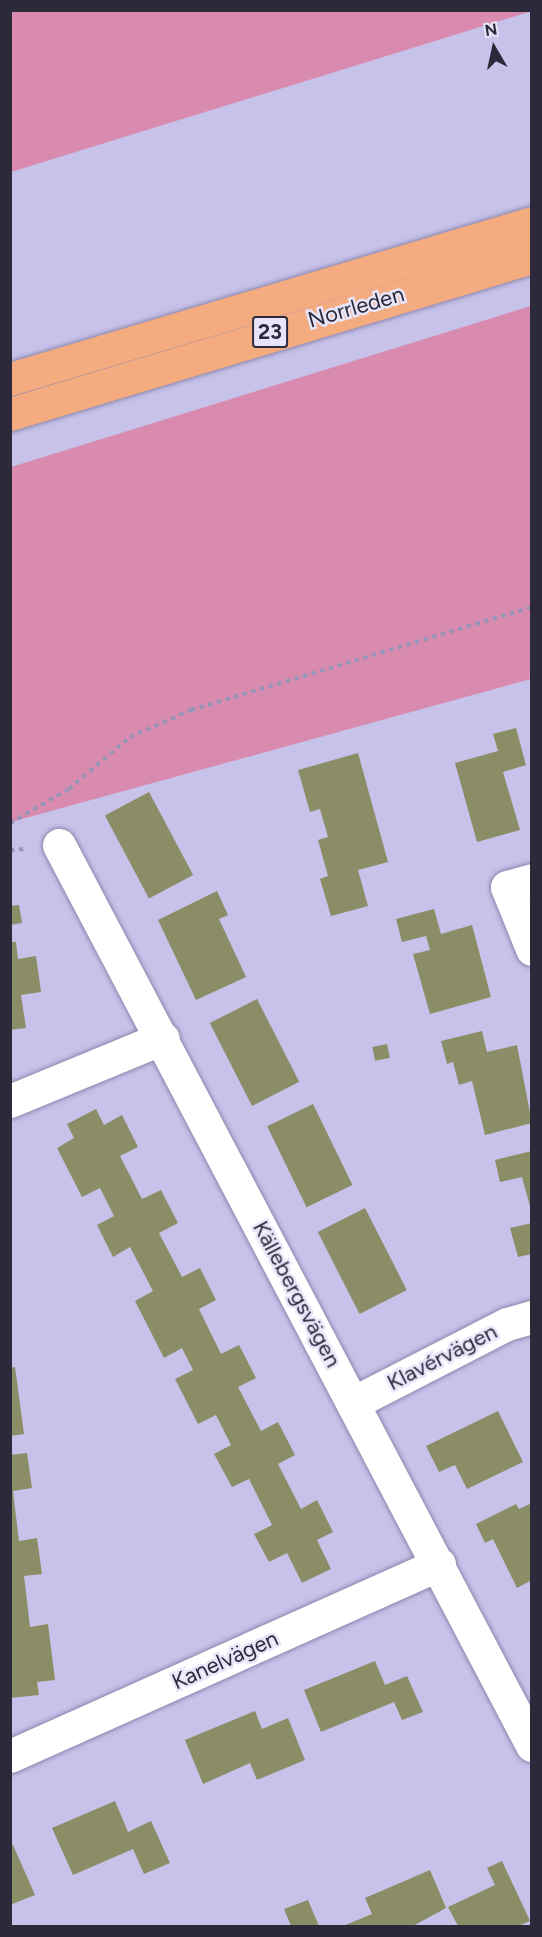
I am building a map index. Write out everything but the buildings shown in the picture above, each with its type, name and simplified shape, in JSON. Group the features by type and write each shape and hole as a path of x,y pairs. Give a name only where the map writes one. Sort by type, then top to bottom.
{"highway":[{"name":"Norrleden","path":"10,379 531,223"},
{"name":"Norrleden","path":"10,414 531,257"}],"street":[{"name":"Källebergsvägen","path":"59,844 439,1564 531,1745"},
{"path":"531,880 507,887 531,949"},
{"path":"10,1101 163,1038"},
{"name":"Klavérvägen","path":"354,1402 507,1324 531,1317"},
{"name":"Kanelvägen","path":"10,1756 439,1564"}],"path":[{"path":"10,823 69,789 130,737 191,710 531,607"}],"shaded area":[{"path":"11,10 531,10 532,11 11,172"},
{"path":"531,306 531,679 11,822 11,467"}]}
